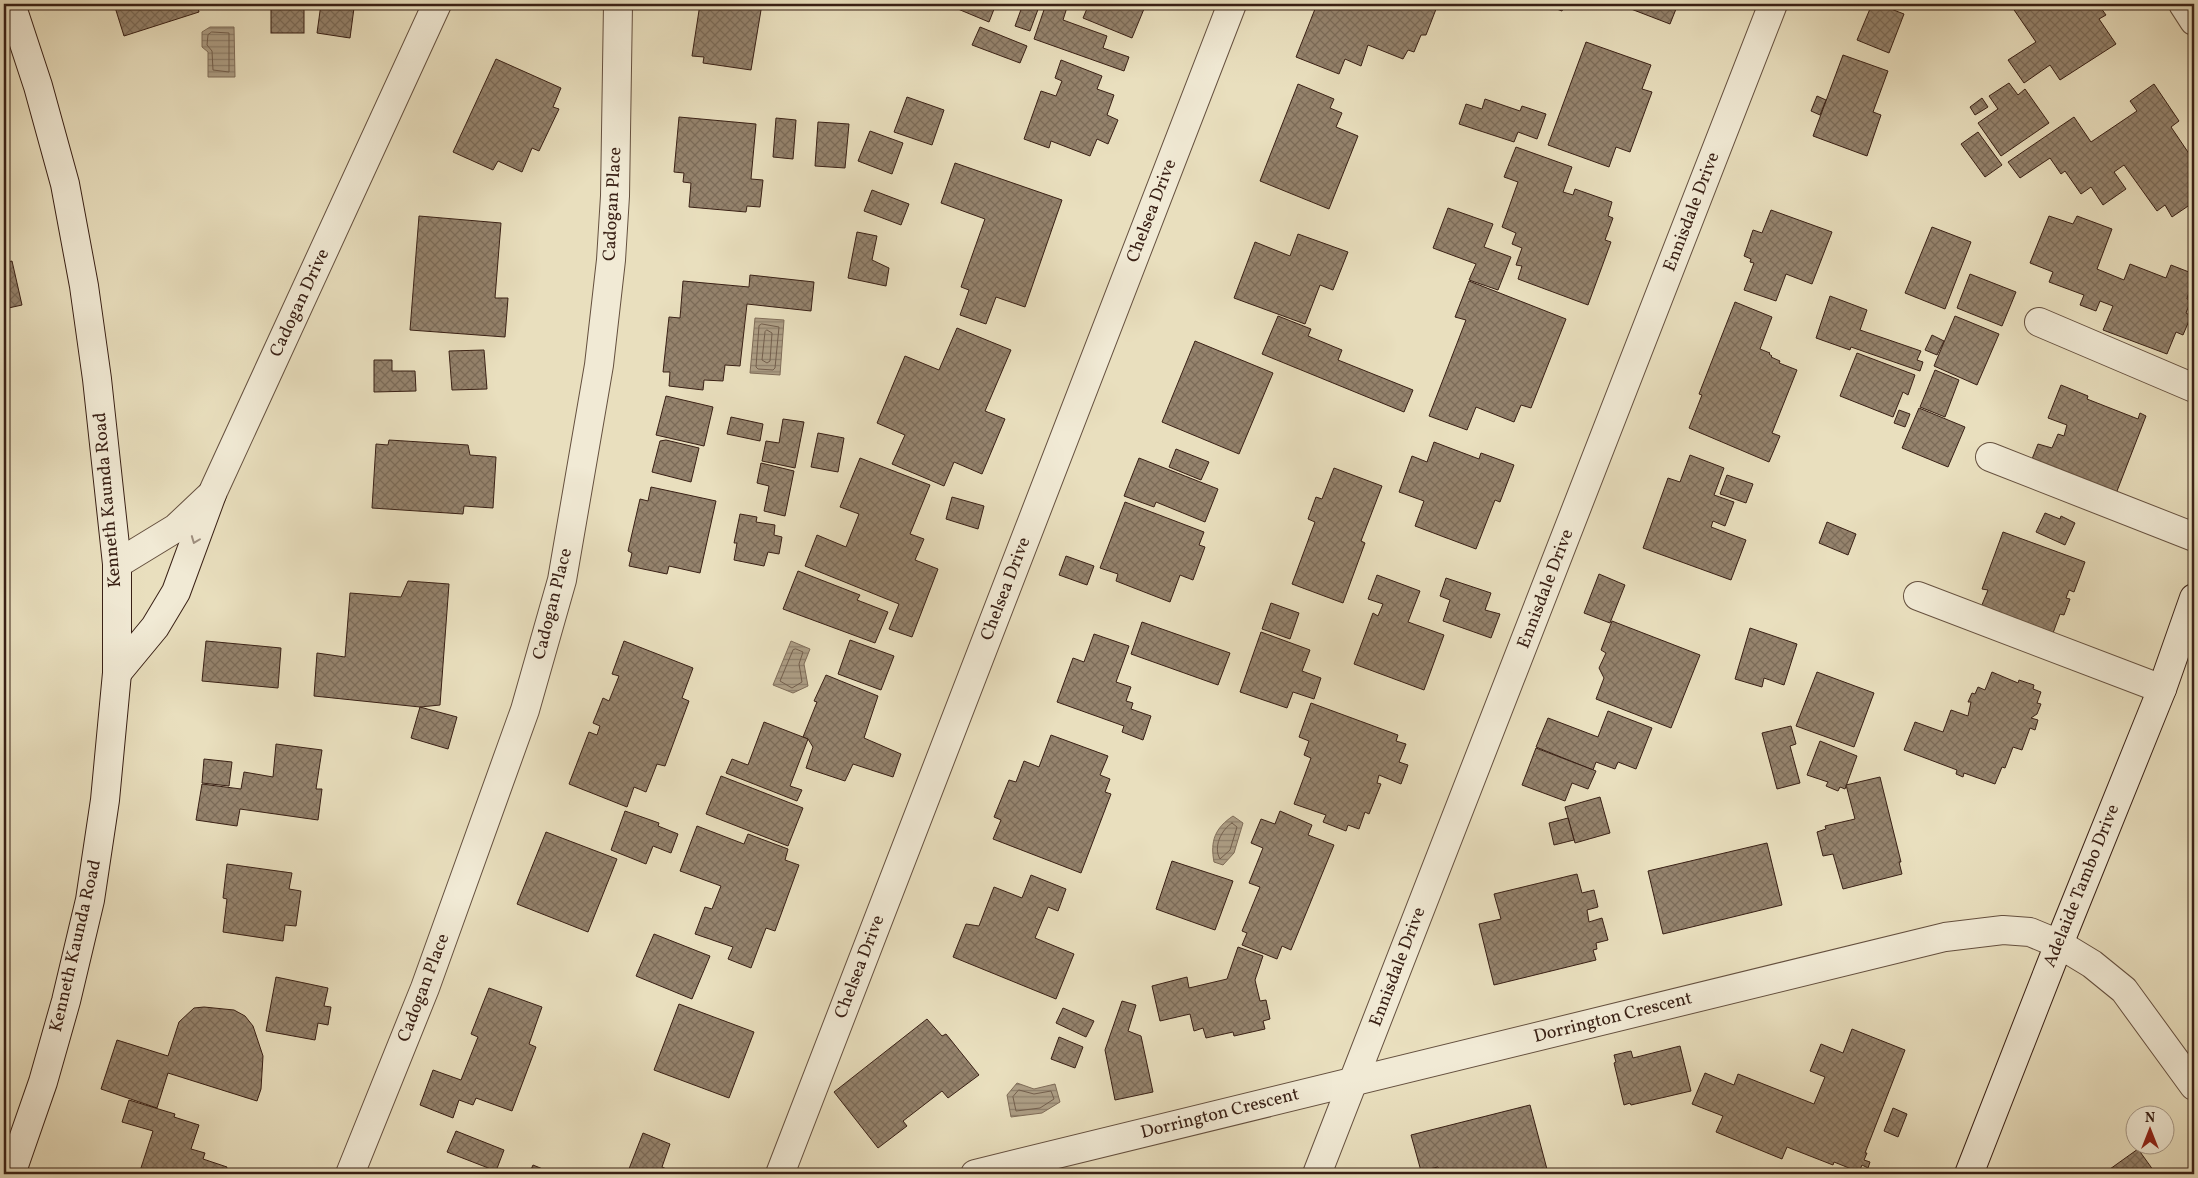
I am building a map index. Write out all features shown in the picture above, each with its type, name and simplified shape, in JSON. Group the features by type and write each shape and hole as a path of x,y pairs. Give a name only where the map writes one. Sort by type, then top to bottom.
{"street":[{"name":"Kenneth Kaunda Road","path":"11,4 38,86 67,193 84,286 96,370 117,564 117,673 105,800 90,900 66,1001 43,1082 11,1174"},
{"name":"Cadogan Drive","path":"117,564 176,528 212,494 437,4"},
{"name":"Cadogan Place","path":"350,1174 425,988 522,719 562,580 599,365 611,260 618,4"},
{"name":"Chelsea Drive","path":"780,1174 1232,4"},
{"name":"Ennisdale Drive","path":"1317,1174 1773,4"},
{"path":"2183,4 2194,21"},
{"path":"2039,322 2194,388"},
{"path":"1990,458 2194,538"},
{"path":"117,673 155,627 176,592 212,494"},
{"path":"1918,596 2162,689"},
{"name":"Adelaide Tambo Drive","path":"1969,1174 2162,689 2194,598"},
{"name":"Dorrington Crescent","path":"974,1174 1945,937 2003,930 2030,932 2059,944 2092,964 2124,990 2194,1086"}],"water":[{"path":"210,27 234,27 235,77 208,77 208,52 202,47 202,32"},
{"path":"755,318 784,320 780,375 750,373"},
{"path":"791,641 810,649 804,664 808,686 793,693 773,685"},
{"path":"1233,816 1243,823 1234,853 1223,865 1214,862 1213,848 1215,836 1222,825"},
{"path":"1017,1083 1034,1089 1055,1084 1060,1102 1042,1113 1011,1117 1007,1095"}],"building":[{"path":"114,4 197,4 199,12 124,36"},
{"path":"271,4 304,4 304,33 271,33"},
{"path":"321,4 354,8 350,38 317,33"},
{"path":"700,4 762,4 751,70 703,63 704,57 692,56"},
{"path":"946,4 996,4 989,22"},
{"path":"1023,4 1040,4 1030,31 1015,26"},
{"path":"1046,4 1068,4 1063,20 1107,36 1103,48 1129,57 1124,71 1034,39"},
{"path":"1089,4 1146,4 1132,38 1083,18"},
{"path":"1317,4 1438,4 1426,35 1421,35 1414,52 1408,50 1403,59 1368,45 1361,66 1345,59 1339,74 1296,57"},
{"path":"1543,4 1565,4 1562,11"},
{"path":"1618,4 1678,4 1670,24"},
{"path":"1872,4 1878,4 1904,14 1889,53 1857,40"},
{"path":"2010,4 2098,4 2106,15 2099,19 2116,44 2060,80 2050,65 2024,83 2008,60 2036,42"},
{"path":"980,27 1027,46 1020,63 972,45"},
{"path":"1586,42 1651,65 1642,89 1652,92 1630,152 1616,147 1609,167 1548,145"},
{"path":"1843,55 1888,71 1873,112 1881,115 1867,156 1813,136"},
{"path":"496,59 561,88 553,107 559,109 539,151 532,148 522,172 498,161 493,170 453,152"},
{"path":"1061,60 1102,76 1097,89 1114,95 1107,115 1118,120 1108,144 1097,139 1090,156 1051,141 1049,148 1024,139 1041,91 1056,96 1062,81 1055,78"},
{"path":"2009,83 2018,95 2025,89 2049,123 2001,156 1978,123 1998,109 1989,96"},
{"path":"1298,84 1334,99 1330,108 1342,113 1336,127 1358,136 1329,209 1260,181"},
{"path":"2154,84 2179,121 2171,127 2194,161 2194,202 2172,217 2165,205 2157,211 2124,165 2114,172 2126,189 2103,205 2091,187 2081,194 2065,171 2061,174 2050,158 2020,178 2008,162 2074,117 2091,142 2137,111 2130,101"},
{"path":"1817,96 1826,100 1820,115 1811,111"},
{"path":"907,97 944,110 932,145 894,132"},
{"path":"1982,98 1988,107 1975,115 1970,107"},
{"path":"1485,99 1520,111 1522,106 1546,114 1537,139 1518,132 1514,142 1459,124 1466,104 1482,109"},
{"path":"679,117 756,124 751,179 763,180 760,207 747,206 746,212 689,207 691,183 683,182 684,173 674,172"},
{"path":"776,118 796,120 793,159 773,157"},
{"path":"818,122 849,124 845,168 815,166"},
{"path":"870,131 903,143 892,174 858,161"},
{"path":"1978,132 2002,165 1985,177 1961,144"},
{"path":"1516,147 1572,167 1563,192 1573,195 1575,189 1612,202 1608,216 1613,218 1605,240 1611,242 1588,305 1518,279 1522,266 1516,265 1522,248 1512,244 1516,233 1502,227 1518,182 1504,177"},
{"path":"955,163 1062,200 1025,307 996,297 986,324 960,315 969,290 961,287 985,219 941,203"},
{"path":"872,190 909,204 901,225 864,211"},
{"path":"1448,208 1493,224 1484,247 1511,257 1498,290 1469,280 1476,264 1433,248"},
{"path":"1771,210 1832,232 1812,284 1786,274 1776,301 1744,290 1754,263 1750,262 1751,259 1744,256 1753,230 1762,233"},
{"path":"419,216 501,223 495,298 508,298 505,337 410,330"},
{"path":"2049,216 2073,224 2077,216 2112,229 2097,269 2124,280 2130,264 2166,278 2171,265 2194,274 2187,299 2191,300 2186,313 2191,316 2183,335 2176,332 2167,354 2103,330 2113,306 2100,301 2096,311 2080,305 2084,295 2049,282 2053,272 2030,263"},
{"path":"1932,227 1971,242 1945,309 1905,293"},
{"path":"857,232 877,236 872,260 889,268 886,286 848,278"},
{"path":"1298,234 1348,252 1333,290 1320,285 1305,324 1234,298 1255,242 1290,256"},
{"path":"12,261 22,305 4,309 4,263"},
{"path":"1970,274 2016,292 2002,326 1957,308"},
{"path":"750,275 814,282 811,311 747,304 740,366 725,365 723,381 704,380 703,390 669,386 670,372 663,372 669,317 680,318 683,281 749,287"},
{"path":"1469,281 1566,319 1531,408 1521,405 1514,422 1476,407 1467,430 1429,416 1466,320 1455,317"},
{"path":"1830,296 1867,310 1860,330 1921,351 1917,360 1923,362 1920,371 1851,347 1850,350 1816,338"},
{"path":"1735,302 1772,317 1760,349 1770,353 1771,357 1780,361 1779,363 1797,370 1772,433 1780,436 1769,462 1689,428 1702,395 1699,394"},
{"path":"1278,316 1311,329 1308,336 1342,350 1338,360 1413,390 1404,412 1262,354"},
{"path":"1955,316 1999,334 1977,385 1934,366"},
{"path":"957,328 1011,350 985,411 1005,419 982,474 954,462 944,486 892,464 905,435 877,423 905,356 939,370"},
{"path":"1932,335 1944,341 1937,355 1925,350"},
{"path":"1195,341 1273,373 1239,454 1162,422"},
{"path":"484,350 487,389 452,390 449,351"},
{"path":"1857,353 1915,375 1908,395 1903,392 1893,417 1840,396"},
{"path":"374,360 392,360 392,371 415,371 416,391 374,392"},
{"path":"1935,370 1959,380 1945,417 1920,407"},
{"path":"2061,385 2088,396 2087,399 2138,419 2140,413 2146,416 2112,504 2028,469 2038,444 2052,448 2058,434 2064,436 2067,425 2048,418"},
{"path":"666,396 713,407 704,446 656,435"},
{"path":"1919,408 1965,427 1948,467 1902,448"},
{"path":"1899,410 1910,414 1905,427 1894,423"},
{"path":"731,417 763,424 760,441 727,434"},
{"path":"783,419 804,422 795,468 762,461 766,441 779,443"},
{"path":"818,433 844,438 838,472 811,467"},
{"path":"389,440 468,445 470,455 496,457 493,508 464,506 463,514 372,508 376,444 388,445"},
{"path":"666,440 699,448 691,482 652,472 660,441"},
{"path":"1434,442 1479,459 1481,453 1514,465 1500,502 1495,500 1476,549 1415,526 1424,501 1399,492 1412,456 1427,462"},
{"path":"1176,449 1209,462 1201,480 1169,467"},
{"path":"1690,455 1724,468 1714,495 1734,502 1725,526 1713,521 1711,527 1746,540 1731,580 1643,548 1668,478 1680,482"},
{"path":"860,458 930,485 910,534 924,539 915,560 938,569 912,637 889,629 899,604 805,566 817,535 846,547 859,514 840,507"},
{"path":"1139,458 1218,489 1205,522 1156,502 1154,507 1124,496"},
{"path":"761,463 794,471 785,516 764,511 769,486 757,483"},
{"path":"1334,468 1382,486 1361,541 1365,543 1343,603 1292,584 1315,522 1308,519 1316,497 1322,499"},
{"path":"1727,475 1753,484 1746,503 1720,494"},
{"path":"651,487 716,501 700,573 669,566 667,574 629,566 632,553 628,551 640,499 648,501"},
{"path":"952,497 984,506 978,529 946,519"},
{"path":"1125,502 1204,532 1199,545 1205,547 1193,580 1180,575 1170,602 1116,581 1118,574 1100,568"},
{"path":"2045,513 2060,519 2061,516 2075,523 2065,545 2036,532"},
{"path":"740,514 757,517 756,522 775,525 774,535 782,537 779,554 768,552 764,566 734,560 737,543 734,543"},
{"path":"1827,522 1856,534 1848,555 1819,543"},
{"path":"2003,532 2085,562 2074,592 2069,590 2066,598 2070,599 2064,615 2060,614 2049,644 1977,617 1988,590 1982,589"},
{"path":"1066,556 1094,566 1087,585 1059,575"},
{"path":"798,571 860,595 857,600 888,612 875,643 783,609"},
{"path":"1599,574 1625,585 1610,623 1584,613"},
{"path":"1377,575 1420,591 1408,622 1444,635 1424,690 1354,664 1373,613 1378,616 1383,604 1368,599"},
{"path":"1446,578 1491,593 1485,610 1500,614 1491,638 1443,621 1450,600 1440,596"},
{"path":"408,581 449,584 440,705 420,707 314,696 317,653 345,657 350,593 401,597"},
{"path":"1271,603 1299,613 1290,639 1262,629"},
{"path":"1612,621 1700,655 1671,728 1596,699 1604,678 1599,668 1606,653 1601,650"},
{"path":"1142,622 1230,653 1218,685 1131,654"},
{"path":"1750,628 1797,644 1784,685 1764,678 1762,687 1735,679"},
{"path":"1261,632 1310,650 1302,671 1321,678 1314,699 1293,692 1287,708 1240,692"},
{"path":"1094,634 1129,646 1116,682 1131,687 1126,701 1133,703 1131,709 1151,716 1143,740 1122,732 1124,726 1057,702 1073,658 1084,662"},
{"path":"850,640 894,656 881,690 838,674"},
{"path":"206,641 281,648 278,688 202,681"},
{"path":"624,641 693,668 682,698 689,701 665,766 657,764 646,792 634,787 627,807 569,784 589,732 597,735 600,726 593,723 603,698 609,701 619,676 612,674"},
{"path":"1817,672 1874,693 1854,747 1796,726"},
{"path":"1992,672 2018,683 2019,680 2034,685 2033,689 2041,692 2037,703 2041,704 2037,714 2031,718 2038,720 2035,730 2030,728 2022,750 2013,747 2005,768 2002,767 1995,784 1964,773 1963,777 1956,774 1957,770 1904,750 1915,722 1943,732 1951,710 1968,716 1971,702 1968,702 1972,693 1975,694 1978,687 1985,690"},
{"path":"826,675 878,696 864,738 901,754 893,777 853,764 845,781 806,768 813,747 808,739 803,737 817,702 814,701"},
{"path":"1311,703 1398,735 1396,741 1406,744 1399,762 1408,765 1401,784 1379,775 1377,783 1381,784 1369,814 1365,812 1359,829 1348,825 1346,831 1323,822 1326,815 1294,804 1311,758 1304,755 1309,741 1299,737"},
{"path":"420,707 457,717 448,749 411,738"},
{"path":"1608,711 1652,728 1636,769 1618,762 1615,769 1596,762 1593,770 1536,747 1548,718 1598,737"},
{"path":"764,722 808,739 790,786 802,790 797,801 726,773 732,759 748,765"},
{"path":"1791,726 1796,744 1790,746 1800,783 1777,789 1762,733"},
{"path":"1051,735 1108,756 1100,775 1110,779 1105,792 1111,794 1081,873 993,839 1001,820 994,817 1009,780 1016,782 1024,761 1039,767"},
{"path":"1820,741 1857,756 1845,789 1840,787 1838,791 1826,786 1828,782 1807,775"},
{"path":"276,744 322,750 316,789 322,789 318,820 240,809 237,826 196,820 202,784 241,789 244,772 273,777"},
{"path":"1536,748 1596,771 1588,789 1572,783 1565,801 1522,785"},
{"path":"204,759 232,762 229,786 202,783"},
{"path":"721,776 803,808 788,846 706,814"},
{"path":"1880,777 1901,862 1899,862 1902,874 1843,889 1833,854 1823,856 1817,832 1826,829 1825,826 1855,819 1846,785"},
{"path":"1600,797 1610,833 1575,843 1565,807"},
{"path":"625,811 659,823 658,826 678,834 671,853 653,846 646,864 611,850"},
{"path":"1280,811 1312,825 1308,835 1334,845 1291,950 1282,946 1277,959 1242,945 1247,933 1242,931 1260,887 1249,883 1263,848 1251,843 1261,819 1275,824"},
{"path":"1568,818 1574,840 1554,845 1549,823"},
{"path":"697,826 744,844 748,834 788,849 785,860 799,865 775,931 766,928 751,968 728,959 733,947 695,934 705,907 712,909 721,886 680,871"},
{"path":"546,832 617,859 588,932 517,904"},
{"path":"1767,843 1782,905 1663,934 1648,871"},
{"path":"1172,861 1233,881 1215,930 1156,909"},
{"path":"227,864 292,873 289,889 301,891 296,926 285,925 283,941 223,932 227,899 223,898"},
{"path":"1577,874 1582,893 1594,890 1598,907 1587,910 1589,922 1602,918 1608,940 1596,943 1597,949 1593,950 1596,960 1494,985 1479,924 1501,919 1494,894"},
{"path":"1031,875 1066,889 1058,911 1048,907 1035,938 1074,954 1056,999 953,957 966,924 979,926 994,887 1022,898"},
{"path":"654,934 710,956 692,999 636,976"},
{"path":"1238,947 1263,956 1255,980 1260,1001 1266,1000 1270,1019 1263,1021 1265,1029 1234,1036 1233,1032 1206,1038 1203,1028 1194,1031 1190,1014 1160,1021 1152,986 1187,977 1189,988 1227,979"},
{"path":"276,977 328,988 324,1006 331,1007 328,1025 318,1023 315,1040 266,1031"},
{"path":"489,988 542,1007 529,1044 536,1047 512,1111 476,1098 473,1105 459,1100 453,1118 420,1105 433,1070 461,1080 478,1037 471,1034"},
{"path":"1122,1001 1136,1005 1128,1031 1141,1036 1153,1092 1115,1100 1105,1050"},
{"path":"679,1004 754,1032 729,1098 654,1070"},
{"path":"194,1008 234,1010 245,1016 253,1026 263,1056 261,1089 257,1101 168,1073 157,1108 101,1089 117,1040 168,1056 179,1022"},
{"path":"1063,1008 1094,1021 1086,1037 1056,1023"},
{"path":"927,1019 942,1036 946,1034 979,1075 948,1098 942,1091 903,1121 907,1126 878,1148 834,1092"},
{"path":"1852,1029 1905,1050 1865,1153 1867,1153 1864,1160 1870,1162 1868,1168 1862,1165 1859,1172 1834,1162 1833,1165 1787,1147 1782,1159 1716,1132 1723,1116 1692,1104 1705,1073 1734,1085 1738,1074 1814,1104 1825,1077 1810,1071 1821,1044 1843,1053"},
{"path":"1059,1037 1083,1047 1075,1068 1051,1059"},
{"path":"1680,1046 1691,1091 1624,1105 1614,1063 1616,1062 1614,1055 1631,1051 1633,1058"},
{"path":"129,1100 175,1114 174,1117 199,1125 191,1149 205,1153 203,1159 227,1167 225,1174 139,1174 153,1131 122,1122"},
{"path":"1530,1105 1548,1173 1440,1174 1438,1167 1421,1171 1411,1135"},
{"path":"1893,1108 1907,1114 1898,1137 1884,1131"},
{"path":"456,1131 504,1150 496,1171 447,1152"},
{"path":"643,1133 670,1144 662,1167 678,1174 627,1174"},
{"path":"2128,1156 2143,1156 2156,1174 2103,1174"},
{"path":"533,1165 555,1174 529,1174"}]}
